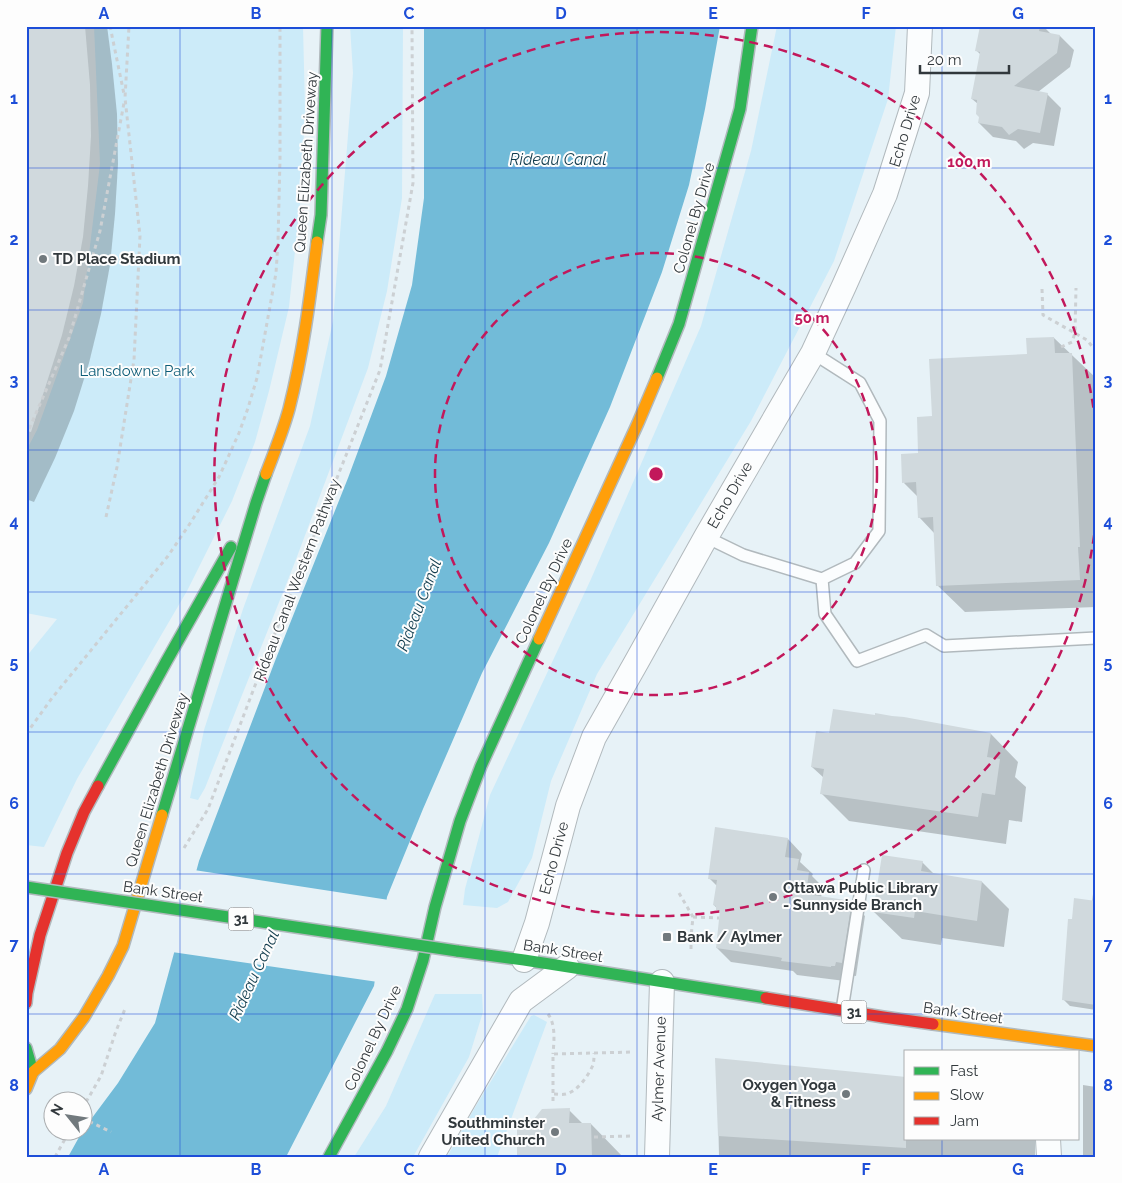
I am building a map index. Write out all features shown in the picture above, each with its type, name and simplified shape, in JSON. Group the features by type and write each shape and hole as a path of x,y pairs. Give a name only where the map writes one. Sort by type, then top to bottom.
{"main road":[{"name":"Queen Elizabeth Driveway","path":"28,1077 60,1049 84,1017 123,946 256,502 288,411 299,365 309,308 321,216 327,26"},
{"name":"Colonel By Drive","path":"329,1157 387,1051 407,1009 423,960 435,907 460,821 481,766 638,422 680,324 740,109 752,26"},
{"name":"Queen Elizabeth Driveway","path":"26,1003 40,935 67,853 84,812 256,502"},
{"name":"Bank Street","path":"26,887 567,966 1047,1045 1096,1046"},
{"name":"Queen Elizabeth Driveway","path":"26,1048 28,1077"}],"street":[{"name":"Echo Drive","path":"524,960 568,806 594,737 812,353 885,194 917,93 920,26"},
{"path":"431,1157 521,1001 567,966"},
{"name":"Aylmer Avenue","path":"656,1157 662,982"},
{"path":"1048,1140 1049,1157"}],"lane":[{"path":"706,537 743,555 822,580 855,563 879,531 880,421 860,383 812,353"},
{"path":"822,580 826,614 857,661 926,635 944,646 1096,638"},
{"path":"842,1010 864,870"}],"path":[{"path":"106,517 117,467 134,360 140,236 125,98 110,26"},
{"path":"26,436 69,338 100,232 125,98 129,26"},
{"path":"26,734 52,698 168,556 184,533 219,477 248,408 257,378 276,273 280,160 280,26"},
{"name":"Rideau Canal Western Pathway","path":"183,850 208,809 275,632 380,370 413,183 412,26"},
{"path":"1061,347 1072,342 1075,333 1076,288"},
{"path":"1042,289 1043,315 1087,340 1095,350 1096,375"},
{"path":"679,893 693,917 691,951"},
{"path":"693,917 719,918"},
{"path":"92,1092 101,1076 127,1004"},
{"path":"546,1012 552,1020 554,1034 554,1101"},
{"path":"554,1054 637,1051"},
{"path":"554,1094 564,1095 572,1092 580,1085 594,1063 594,1053"},
{"path":"92,1123 111,1132"},
{"path":"594,1136 637,1136"},
{"path":"55,1157 64,1140"}],"green space":[{"name":"Lansdowne Park","path":"94,26 303,26 305,109 301,195 289,307 255,442 232,501 187,591 77,779 44,847 26,845 26,657 57,619 26,613 26,451 37,430 83,303 100,164"},
{"path":"350,26 403,26 402,198 387,291 368,368 295,562 205,788 198,800 190,798 204,730 243,609 310,426 333,321 353,73"},
{"path":"777,26 896,26 888,99 834,261 751,421 597,674 551,781 532,858 508,902 497,908 463,905 465,889 490,795 591,579 701,326 751,151"},
{"path":"435,994 482,994 483,1012 469,1057 413,1157 354,1157 386,1106"},
{"path":"534,1015 547,1022 497,1157 447,1157 477,1104 531,1016"}],"water":[{"name":"Rideau Canal","path":"424,26 720,26 689,185 662,272 610,407 549,543 482,673 387,897 374,986 286,1157 68,1157 77,1140 92,1140 92,1118 118,1083 155,1023 199,861 386,376 412,285 424,198"}],"pier":[{"path":"194,870 389,900 378,982 172,952"}],"building":[{"name":"TD Place Stadium","path":"26,26 85,26 90,85 91,136 83,237 74,286 62,335 31,432 26,431"},
{"path":"980,26 1040,26 1039,31 1060,35 1057,53 1014,86 1048,93 1040,133 1018,129 1009,135 1002,127 978,123 979,117 976,114 977,100 971,99 980,52 975,51"},
{"path":"1054,337 1055,353 1072,353 1080,580 936,586 933,517 918,518 916,482 902,483 901,454 918,453 917,417 932,416 929,359 1027,354 1026,338"},
{"path":"833,709 904,717 991,733 987,757 1000,759 995,795 982,793 978,817 820,794 824,769 811,767 816,731 829,733"},
{"name":"Ottawa Public Library - Sunnyside Branch","path":"715,827 788,838 785,857 799,859 797,870 809,872 806,894 852,901 842,963 836,962 835,966 831,967 781,961 782,958 778,957 716,948 720,910 716,910 716,906 713,905 717,880 708,879"},
{"path":"882,855 923,861 921,871 982,881 977,921 915,911 914,918 873,912"},
{"path":"1074,898 1096,901 1096,1005 1062,1000 1068,919 1072,919"},
{"path":"715,1058 904,1077 904,1140 906,1140 906,1148 718,1136"},
{"name":"Southminster United Church","path":"570,1108 569,1123 591,1123 592,1157 517,1157 517,1124 530,1124 542,1109"}],"traffic: fast":[{"path":"317,242 321,215 327,26"},
{"path":"657,378 679,324 740,109 752,26"},
{"path":"162,815 266,474"},
{"path":"98,786 231,547"},
{"path":"329,1157 387,1051 407,1009 423,960 435,907 460,821 481,766 539,639"},
{"path":"26,887 457,951"},
{"path":"457,951 766,998"},
{"path":"26,1048 33,1072"}],"traffic: slow":[{"path":"266,474 284,425 294,388 306,326 317,242"},
{"path":"539,639 657,378"},
{"path":"26,1089 33,1072 60,1049 84,1017 123,946 162,815"},
{"path":"933,1024 1096,1046"}],"traffic: jam":[{"path":"26,1003 40,935 67,853 84,812 98,786"},
{"path":"766,998 933,1024"}],"place":[{"name":"TD Place Stadium","path":"43,259"},
{"name":"Ottawa Public Library - Sunnyside Branch","path":"773,897"},
{"name":"Bank / Aylmer","path":"667,937"},
{"name":"Oxygen Yoga & Fitness","path":"846,1094"},
{"name":"Southminster United Church","path":"555,1132"}]}
